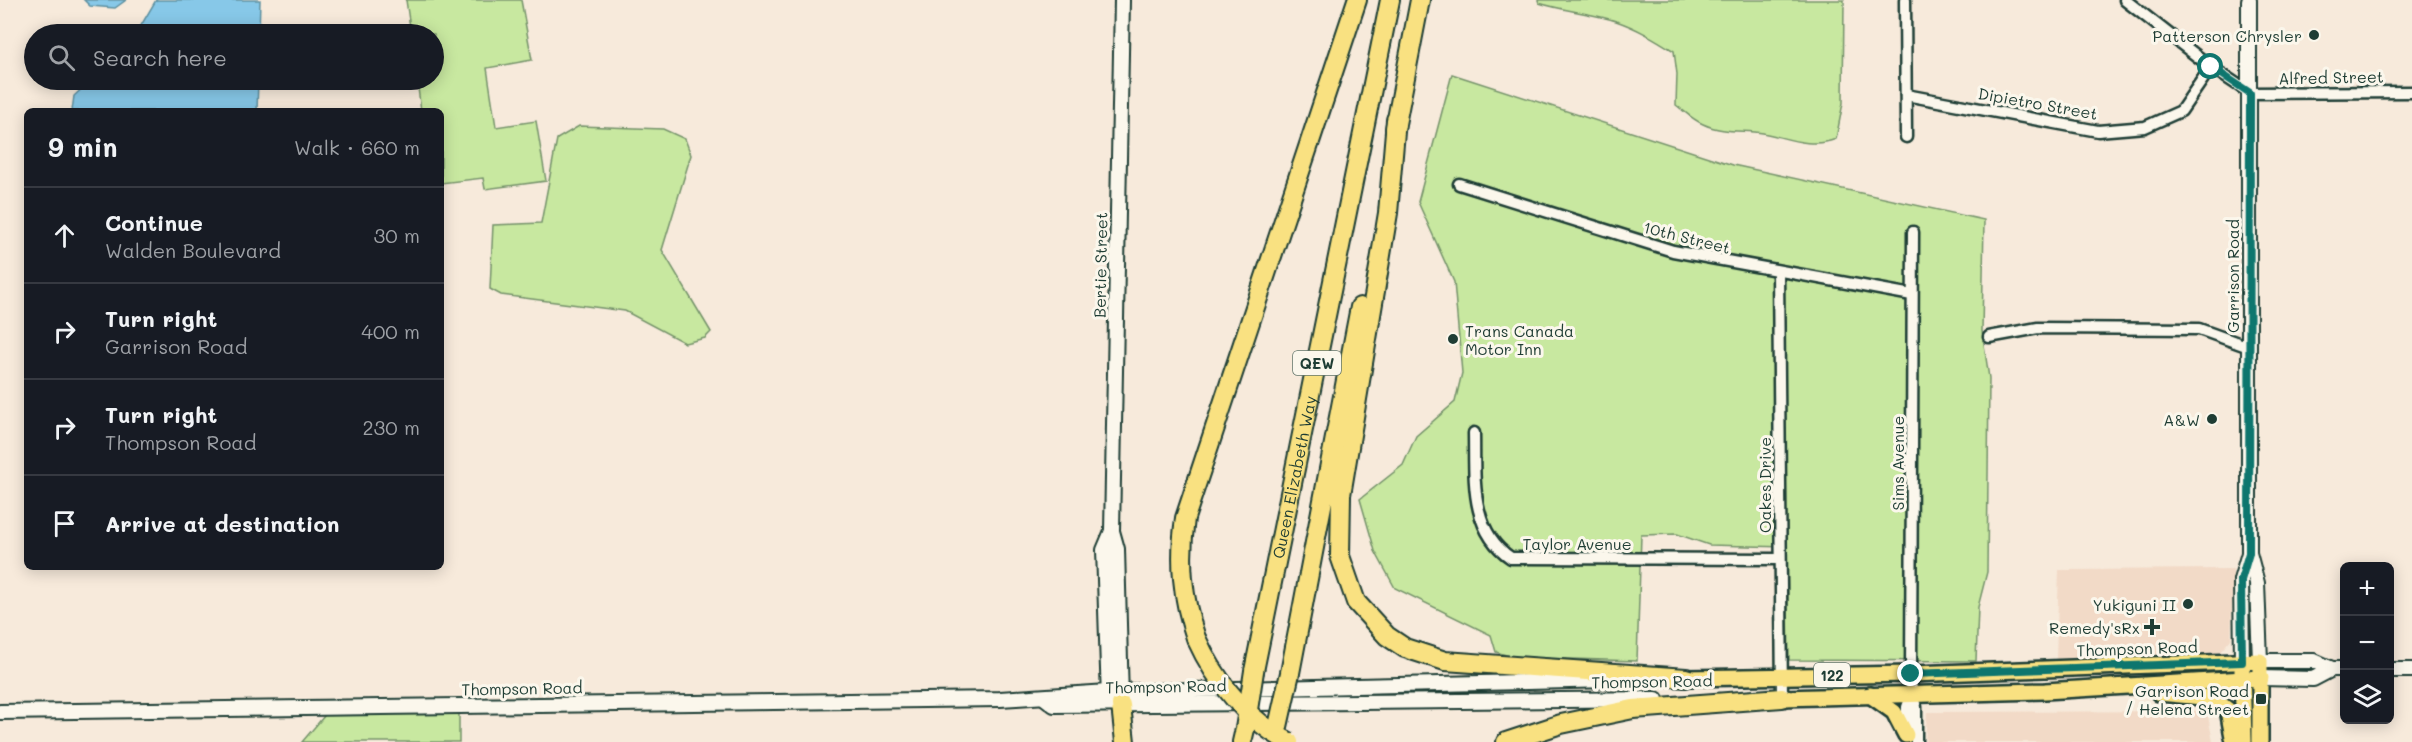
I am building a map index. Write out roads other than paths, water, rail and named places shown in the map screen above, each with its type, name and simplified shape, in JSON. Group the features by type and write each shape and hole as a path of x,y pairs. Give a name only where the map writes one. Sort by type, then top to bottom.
{"highway":[{"path":"1280,738 1235,700 1215,673 1196,638 1186,609 1180,551 1185,518 1357,0"},
{"name":"Queen Elizabeth Way","path":"1244,736 1254,672 1390,0"},
{"name":"Queen Elizabeth Way","path":"1280,738 1290,673 1420,0"},
{"path":"1396,120 1388,213 1341,495 1340,556 1356,602 1396,642 1406,648 1444,661 1686,678"},
{"path":"1113,742 1115,698"},
{"path":"1115,698 1125,742"},
{"path":"1506,742 1561,724 1623,711 1782,698"}],"main road":[{"name":"Bertie Street","path":"1115,698 1104,550 1112,531 1122,0"},
{"name":"Garrison Road","path":"2244,742 2241,580 2249,553 2249,0"},
{"name":"Garrison Road","path":"2249,553 2258,583 2261,678 2260,742"},
{"name":"Thompson Road","path":"0,712 1045,698 1054,705 1115,698 2260,661"},
{"name":"122","path":"2260,661 2314,661 2338,669"},
{"name":"122","path":"2261,678 2313,679 2338,669"},
{"path":"2394,670 2412,670"},
{"name":"Thompson Road","path":"1115,698 1782,698 2045,691 2261,678"},
{"path":"2045,691 2181,693 2213,698 2228,710 2234,742"},
{"path":"1870,695 1894,712 1910,740"}],"street":[{"path":"1905,0 1906,137"},
{"path":"2125,0 2211,67 2250,93"},
{"name":"Dipietro Street","path":"1906,94 2098,131 2145,127 2181,111 2211,67"},
{"name":"Alfred Street","path":"2250,93 2412,92"},
{"name":"10th Street","path":"1460,184 1673,251 1912,296"},
{"name":"Sims Avenue","path":"1910,740 1916,707 1912,694 1911,674 1913,232"},
{"name":"Oakes Drive","path":"1778,272 1782,698"},
{"path":"1989,337 2038,328 2199,328 2250,347"},
{"name":"Taylor Avenue","path":"1474,433 1476,507 1480,520 1504,553 1511,558 1779,559"}],"water":[{"path":"84,0 126,0 115,8 90,6"},
{"path":"156,0 260,0 259,24 142,24"},
{"path":"80,90 258,90 257,108 72,108 74,96"}],"place":[{"name":"Patterson Chrysler","path":"2314,35"},
{"name":"Trans Canada Motor Inn","path":"1453,339"},
{"name":"A&W","path":"2212,419"},
{"name":"Yukiguni II","path":"2188,604"},
{"name":"Remedy'sRx","path":"2152,627"},
{"name":"Garrison Road / Helena Street","path":"2261,699"}]}
